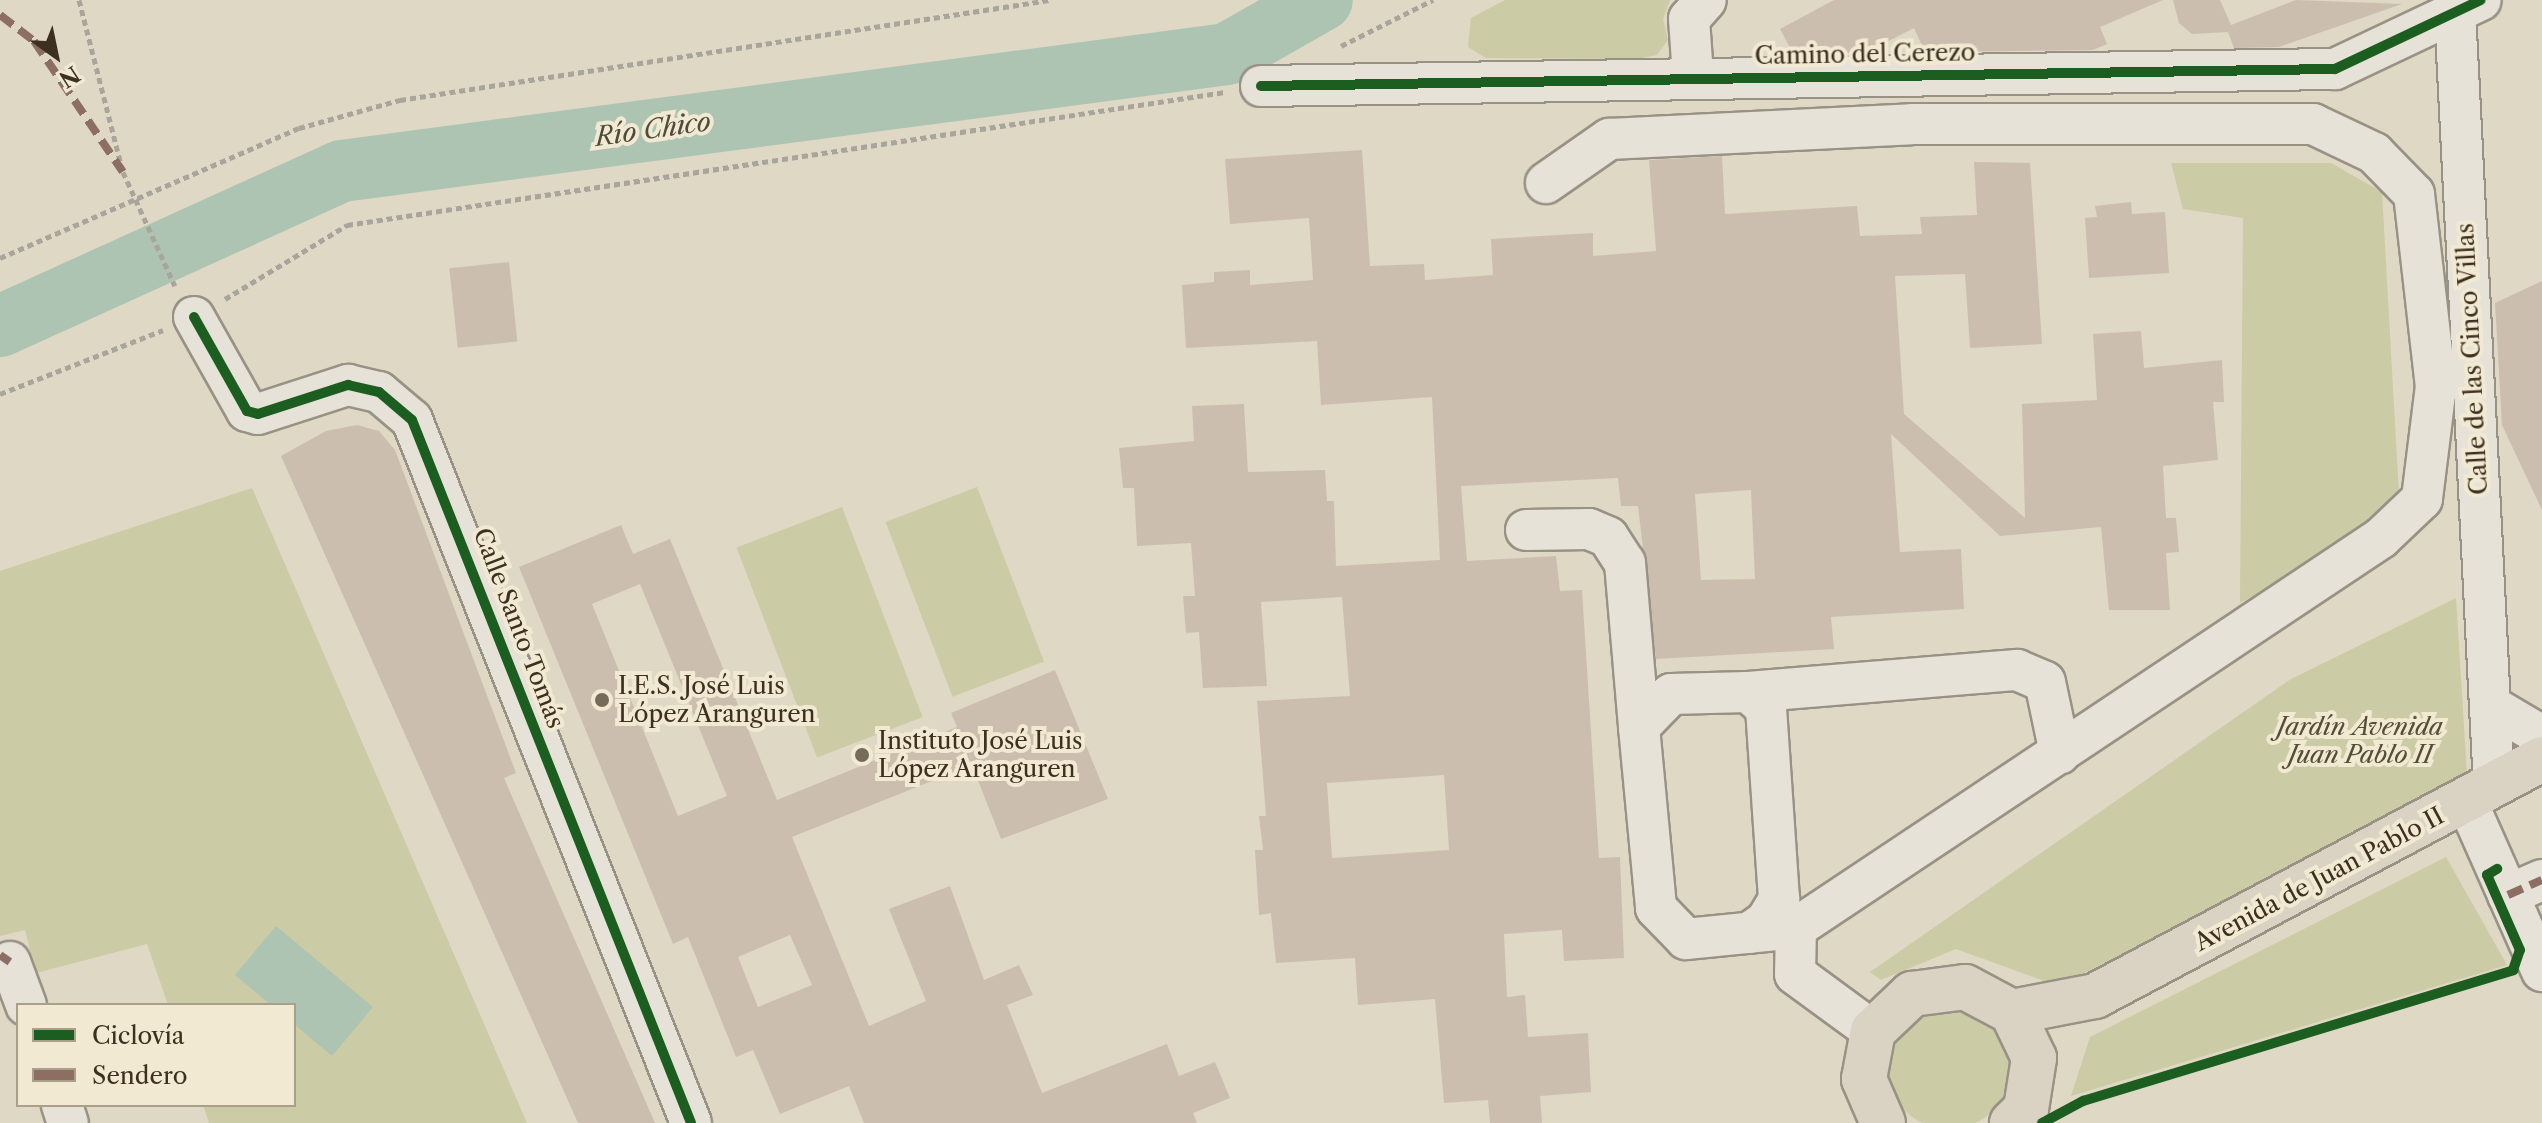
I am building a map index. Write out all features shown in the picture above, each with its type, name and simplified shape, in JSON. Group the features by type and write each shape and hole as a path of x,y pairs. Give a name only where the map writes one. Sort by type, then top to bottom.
{"main road":[{"name":"Avenida de Juan Pablo II","path":"2012,1012 2095,996 2542,759"},
{"path":"1841,1123 1864,1079 1873,1031 1912,994 1965,987 2012,1012 2034,1058 2026,1109 2012,1123"},
{"name":"Avenida de Juan Pablo II","path":"2034,1058 2095,996"},
{"path":"1864,1079 1883,1123"}],"street":[{"path":"1693,76 1689,19 1706,0"},
{"name":"Camino del Cerezo","path":"1261,86 1693,76 2335,69 2468,5"},
{"name":"Calle de las Cinco Villas","path":"2468,5 2474,453 2493,707 2480,794"},
{"path":"1526,530 1589,529 1608,537 1625,563 1631,673 1656,908 1686,939 1796,928 2381,538 2422,499 2436,386 2414,194 2374,153 2313,124 1912,124 1609,139 1546,183"},
{"name":"Calle Santo Tomás","path":"194,317 247,411 258,414 348,385 379,392 412,420 691,1123"},
{"path":"1631,673 1647,693 1671,694 1748,692 2017,670 2045,682 2060,753"},
{"path":"1748,692 1766,708 1780,880 1772,910 1749,933"},
{"path":"1639,727 1671,694"},
{"path":"2493,707 2542,736"},
{"path":"2480,794 2525,888 2542,971"},
{"path":"1796,928 1795,974 1873,1031"},
{"path":"10,962 25,1003"}],"path":[{"path":"79,0 133,202 194,317"},
{"path":"0,258 299,128 400,100 1050,0"},
{"path":"1333,50 1433,0"},
{"path":"0,394 194,317 347,225 1261,86"}],"green space":[{"path":"1505,0 1670,0 1663,19 1668,40 1657,55 1637,59 1486,58 1468,47 1471,18"},
{"path":"2171,163 2331,163 2382,192 2399,495 2363,536 2240,603 2243,218 2183,209"},
{"path":"977,487 1044,662 953,697 886,522"},
{"path":"252,488 527,1123 209,1123 204,1107 296,1107 296,1003 167,1003 147,944 36,973 25,930 0,936 0,571"},
{"path":"842,507 923,717 817,758 737,547"},
{"name":"Jardín Avenida Juan Pablo II","path":"2456,598 2467,775 2445,795 2058,986 1956,949 1881,980 1870,972 2291,679"},
{"path":"2446,857 2507,965 2071,1096 2090,1037"},
{"path":"1949,1007 1972,1012 1992,1025 2008,1056 2010,1068 2005,1091 1992,1111 1972,1124 1926,1124 1915,1118 1906,1111 1893,1091 1888,1068 1893,1045 1906,1025 1926,1012"}],"shaded area":[{"path":"276,926 373,1007 332,1056 296,1026 296,1003 269,1003 235,975"}],"building":[{"path":"1834,0 2163,0 2100,27 2107,44 2093,50 1925,52 1914,28 1865,53 1794,55 1780,29"},
{"path":"2173,0 2220,0 2231,25 2296,0 2402,4 2279,47 2234,48 2228,32 2192,34 2179,23"},
{"path":"1362,150 1370,266 1424,264 1425,280 1493,275 1491,239 1593,233 1593,256 1656,251 1649,160 1722,156 1725,214 1857,206 1860,236 1922,234 1920,217 1977,215 1974,162 2030,163 2042,344 1970,348 1965,274 1895,276 1904,414 2025,518 2022,404 2097,400 2093,334 2141,331 2144,368 2222,360 2224,402 2213,402 2218,460 2163,466 2166,518 2176,518 2179,552 2166,553 2170,610 2109,610 2101,527 2000,536 1891,434 1900,552 1961,549 1964,609 1831,617 1834,649 1656,659 1638,506 1621,506 1618,478 1461,486 1467,561 1556,556 1560,591 1582,590 1599,858 1620,857 1624,958 1564,961 1562,930 1504,934 1507,997 1525,995 1528,1037 1588,1033 1591,1092 1540,1096 1542,1123 1490,1123 1488,1100 1444,1103 1435,999 1358,1005 1355,958 1276,963 1271,913 1259,915 1255,850 1263,850 1259,816 1266,816 1257,701 1350,696 1342,597 1261,602 1267,686 1203,688 1199,632 1186,633 1183,596 1195,596 1191,543 1137,546 1134,488 1123,488 1119,448 1194,441 1192,406 1244,404 1248,472 1325,470 1327,501 1334,501 1336,566 1440,560 1432,397 1321,405 1317,341 1186,348 1182,285 1214,282 1214,272 1250,270 1250,285 1313,280 1309,218 1230,224 1225,159","holes":["1751,490 1755,579 1701,580 1695,494","1444,775 1449,850 1332,858 1327,783"]},
{"path":"2131,202 2132,214 2165,212 2169,273 2089,278 2085,218 2097,217 2095,206"},
{"path":"509,262 517,342 458,348 449,268"},
{"path":"2542,281 2542,510 2502,425 2495,303"},
{"path":"357,425 379,431 395,450 516,773 504,778 655,1123 578,1123 281,456 326,431"},
{"path":"621,525 633,554 670,539 777,800 957,727 951,713 1055,670 1108,799 1001,839 972,765 792,837 869,1026 926,1001 889,909 950,886 984,980 1019,965 1033,995 1007,1005 1042,1093 1167,1044 1179,1076 1215,1062 1230,1098 1193,1113 1197,1123 864,1123 849,1086 780,1114 753,1050 736,1057 688,937 673,944 519,567","holes":["640,584 727,796 678,816 592,604","790,935 812,985 758,1007 738,957"]}],"waterway":[{"name":"Río Chico","path":"0,326 342,171 1227,54 1322,0"}],"marked path":[{"path":"0,15 34,41 123,172"},
{"path":"2508,895 2542,880"},
{"path":"0,955 10,962"}],"cycle path":[{"path":"1261,86 2335,69 2481,0"},
{"path":"194,317 247,411 258,414 348,385 379,392 412,420 691,1123"},
{"path":"2042,1123 2083,1101 2513,970 2520,950 2487,875 2497,869"}],"place":[{"name":"I.E.S. José Luis López Aranguren","path":"602,700"},
{"name":"Instituto José Luis López Aranguren","path":"862,755"}]}
